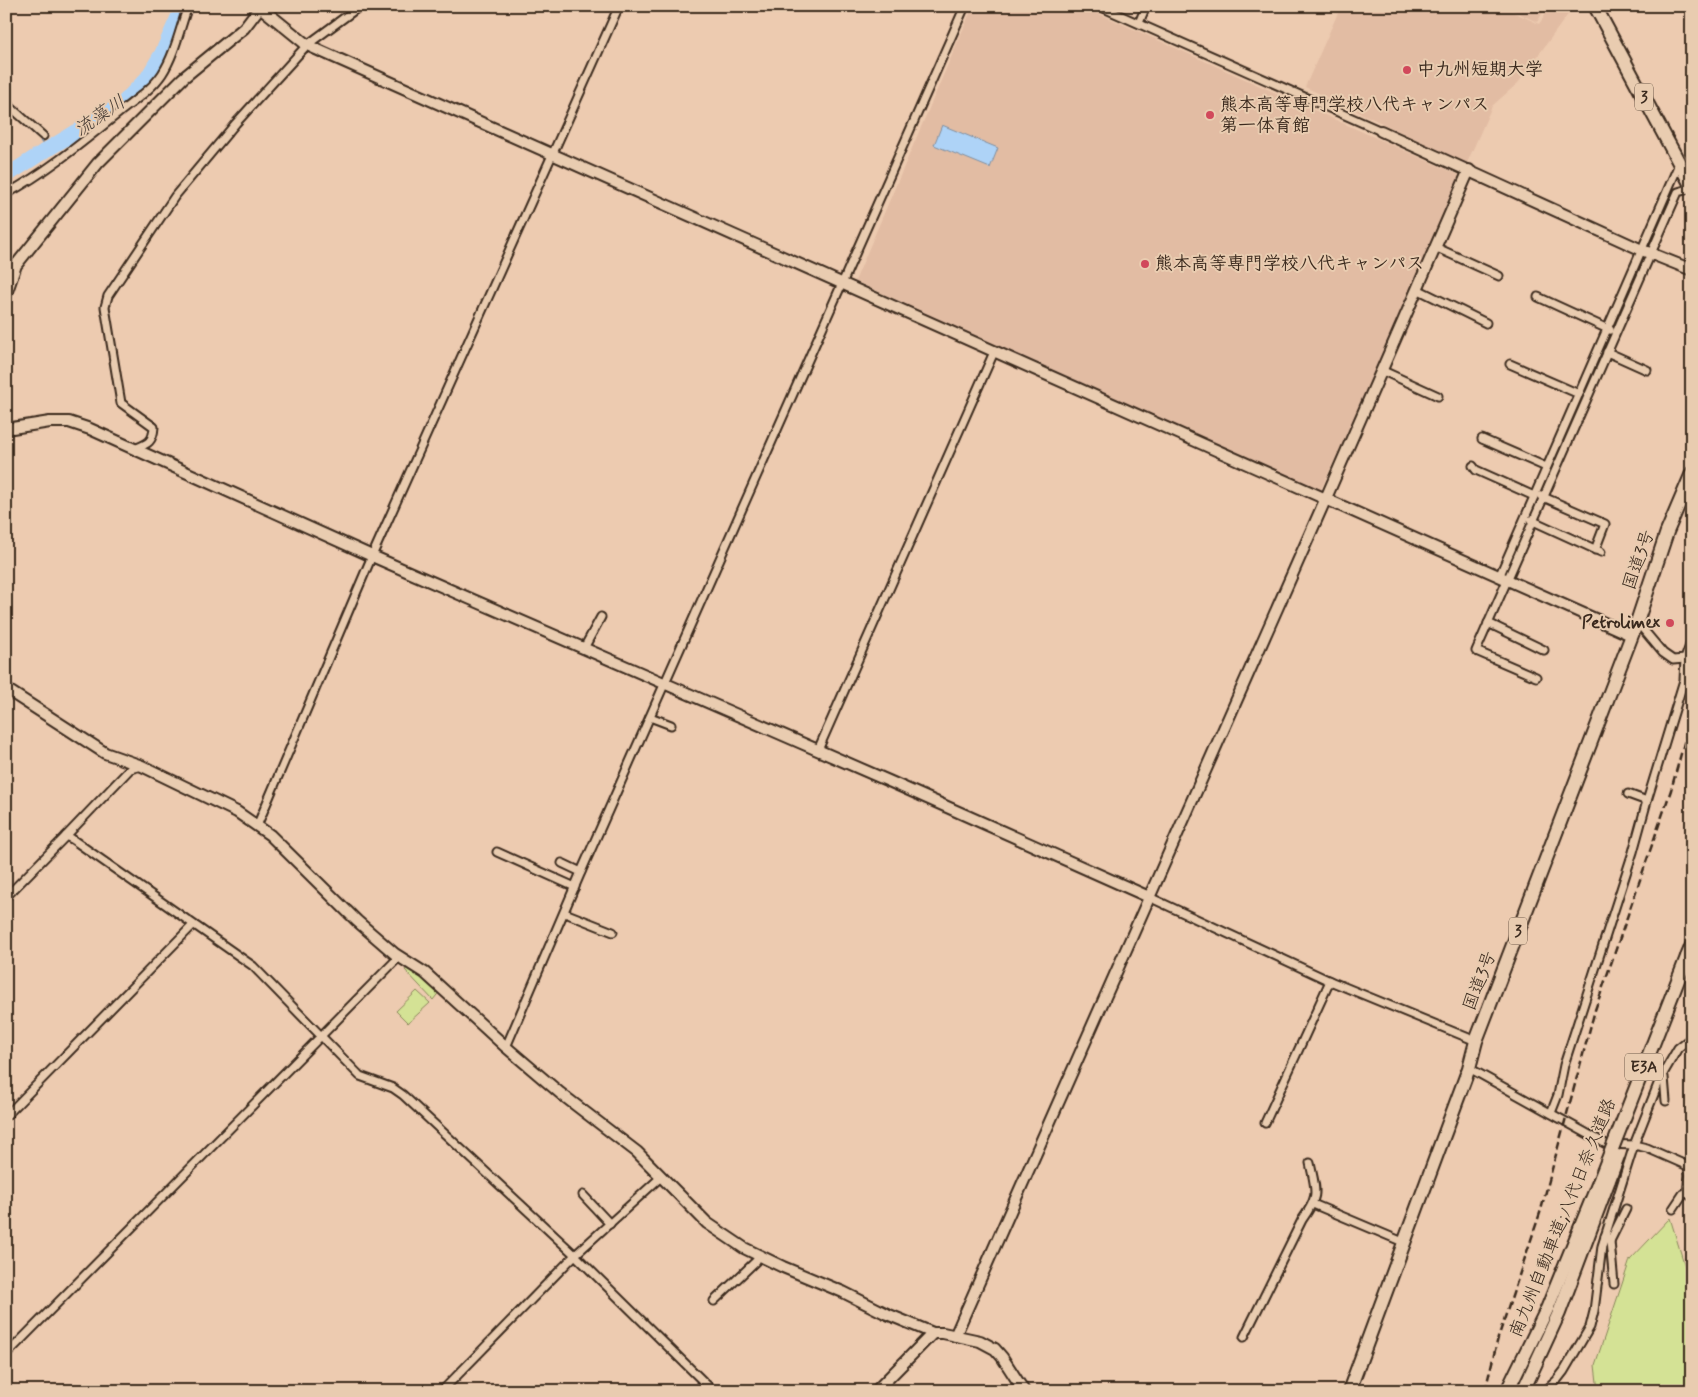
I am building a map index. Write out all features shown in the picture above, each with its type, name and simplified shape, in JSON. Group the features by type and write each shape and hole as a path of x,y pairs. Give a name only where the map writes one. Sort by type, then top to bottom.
{"highway":[{"name":"3","path":"1595,6 1685,165 1692,188"},
{"name":"国道3号","path":"1349,1391 1469,1068 1476,1041 1637,622 1667,532 1692,473"},
{"name":"南九州自動車道;八代日奈久道路","path":"1507,1391 1547,1309 1605,1179 1690,954"},
{"name":"南九州自動車道;八代日奈久道路","path":"1523,1391 1578,1267 1605,1179"}],"street":[{"path":"6,194 23,185 86,140 154,84 164,72 188,6"},
{"path":"134,449 148,444 154,436 154,427 121,403 105,307 108,296 174,196 236,123 307,45 360,6"},
{"path":"257,826 372,556 619,6"},
{"path":"506,1047 581,872 965,6"},
{"path":"1099,6 1469,170 1646,252 1692,270"},
{"path":"1138,23 1146,6"},
{"path":"6,294 15,269 98,164 182,78 244,28 260,7 307,45 1631,635"},
{"path":"6,102 42,136"},
{"path":"1503,578 1534,521 1616,333 1667,194 1685,165"},
{"path":"955,1336 1469,170"},
{"path":"1667,194 1692,188"},
{"path":"1536,677 1476,650 1488,623 1503,578 1546,467 1608,328 1678,192"},
{"path":"1435,247 1499,276"},
{"path":"1417,289 1486,322"},
{"path":"1538,298 1616,333"},
{"path":"818,750 994,352"},
{"path":"1608,352 1647,370"},
{"path":"1510,364 1579,394"},
{"path":"1590,370 1600,367"},
{"path":"1381,370 1438,396"},
{"path":"6,429 50,422 69,422 90,429 372,556 818,750 1149,897 1330,981 1476,1041"},
{"path":"1482,439 1546,467"},
{"path":"1473,466 1476,470 1605,524 1598,551 1526,517"},
{"path":"584,648 601,617"},
{"path":"1637,622 1663,653 1673,660 1685,659"},
{"path":"1488,623 1544,650"},
{"path":"1551,1113 1558,1095 1564,1066 1634,852 1646,802 1684,680 1685,659 1692,640"},
{"path":"6,689 105,753 142,766 236,812 270,835 357,921 399,956 425,973 560,1093 637,1152 707,1223 759,1256 843,1292 887,1314 933,1333 980,1341 995,1349 1024,1391"},
{"path":"650,717 670,725"},
{"path":"6,897 130,769 142,766"},
{"path":"1628,794 1646,802"},
{"path":"66,836 253,966 360,1076 393,1088 402,1095 575,1255 713,1391"},
{"path":"497,852 575,887"},
{"path":"562,863 581,872"},
{"path":"564,913 613,932"},
{"path":"6,1116 193,925"},
{"path":"6,1355 399,956"},
{"path":"1265,1123 1330,981"},
{"path":"1614,1284 1608,1238 1634,1145 1672,1051 1690,1040"},
{"path":"1469,1068 1606,1144 1634,1145 1690,1163 1689,1195 1683,1194 1673,1209"},
{"path":"1662,1074 1664,1077 1666,1101"},
{"path":"1244,1337 1302,1220 1313,1204 1316,1190 1310,1163"},
{"path":"442,1391 575,1255 662,1176"},
{"path":"583,1195 610,1224"},
{"path":"1313,1204 1403,1242"},
{"path":"1545,1391 1564,1371 1590,1327 1594,1311 1602,1246 1626,1209"},
{"path":"714,1301 756,1262 759,1256"},
{"path":"876,1391 933,1333"}],"shaded area":[{"name":"熊本高等専門学校八代キャンパス","path":"973,6 1082,6 1461,176 1435,247 1320,491 855,281"},
{"path":"1341,6 1500,6 1539,24 1551,6 1574,6 1518,83 1492,106 1467,163 1305,87"},
{"path":"1504,6 1547,6 1537,22"}],"green space":[{"path":"407,967 423,975 440,991 433,1000 405,970"},
{"path":"417,991 430,1003 408,1023 396,1011"},
{"path":"1670,1218 1692,1284 1692,1391 1598,1391 1595,1365 1630,1260"}],"water":[{"path":"942,125 998,148 990,168 934,145"}],"waterway":[{"name":"流藻川","path":"6,176 122,104 147,78 162,53 183,6"},
{"path":"20,120 36,135"},
{"path":"41,141 44,145 43,152"}],"railway":[{"path":"1485,1391 1498,1338 1541,1210 1595,1010 1671,790 1692,714"}],"place":[{"name":"中九州短期大学","path":"1407,70"},
{"name":"熊本高等専門学校八代キャンパス 第一体育館","path":"1210,115"},
{"name":"熊本高等専門学校八代キャンパス","path":"1145,264"},
{"name":"Petrolimex","path":"1670,623"}]}
